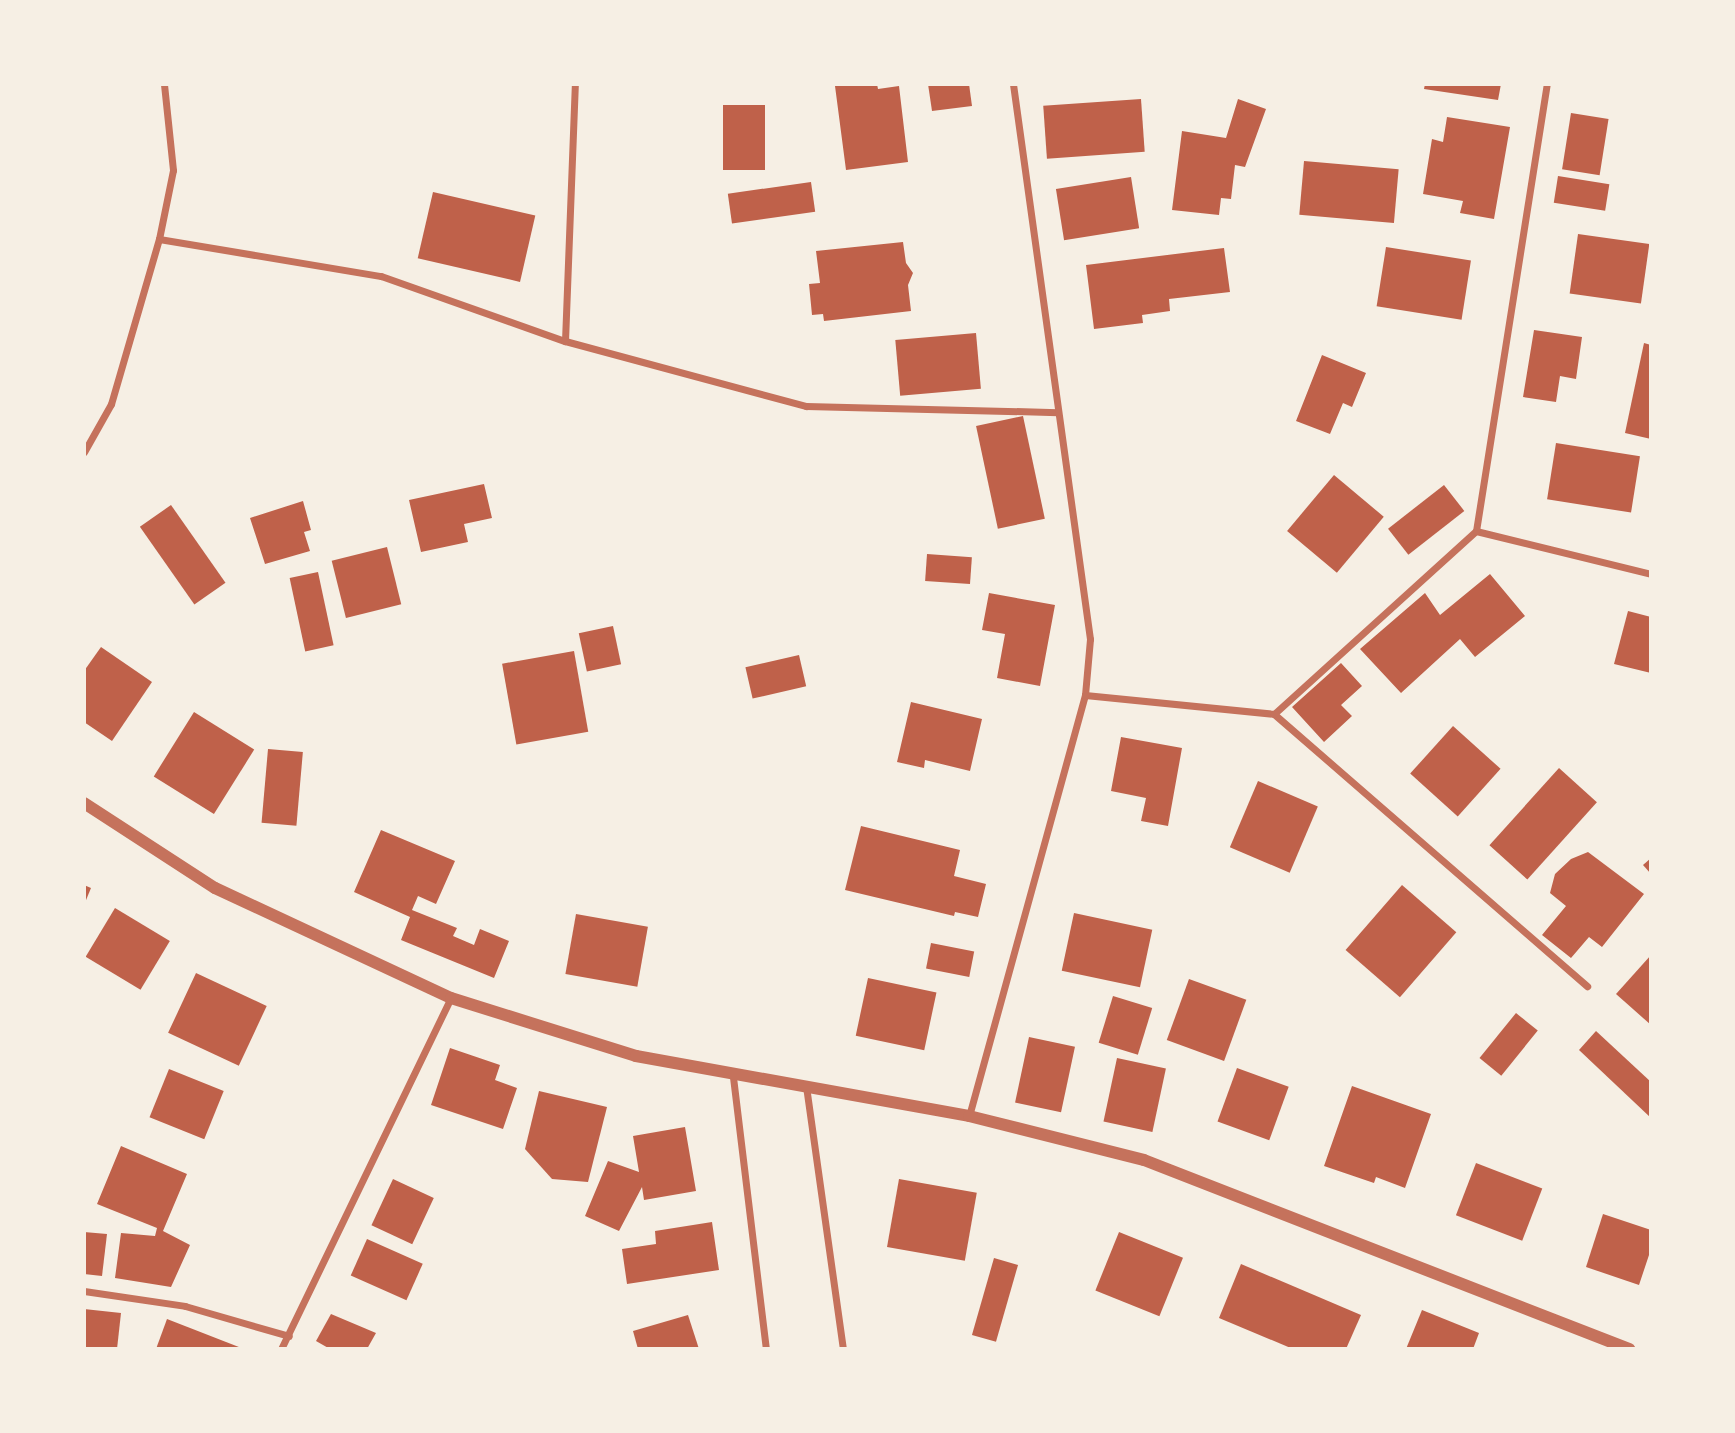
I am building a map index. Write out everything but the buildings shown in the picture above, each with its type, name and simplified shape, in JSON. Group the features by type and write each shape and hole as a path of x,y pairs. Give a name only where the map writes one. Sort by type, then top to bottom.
{"street":[{"path":"84,452 111,404 159,239 173,170 164,84"},
{"path":"565,341 575,84"},
{"path":"969,1116 1085,695 1090,639 1013,84"},
{"path":"1274,714 1476,531 1547,84"},
{"path":"159,239 381,276 565,341 806,406 1058,412"},
{"path":"1476,531 1651,574"},
{"path":"1085,695 1274,714 1587,986"},
{"path":"84,803 215,888 450,998 636,1056 733,1077 806,1086 969,1116 1144,1160 1629,1349"},
{"path":"281,1349 450,998"},
{"path":"733,1077 766,1349"},
{"path":"806,1086 843,1349"},
{"path":"84,1292 186,1306 289,1336"}]}
